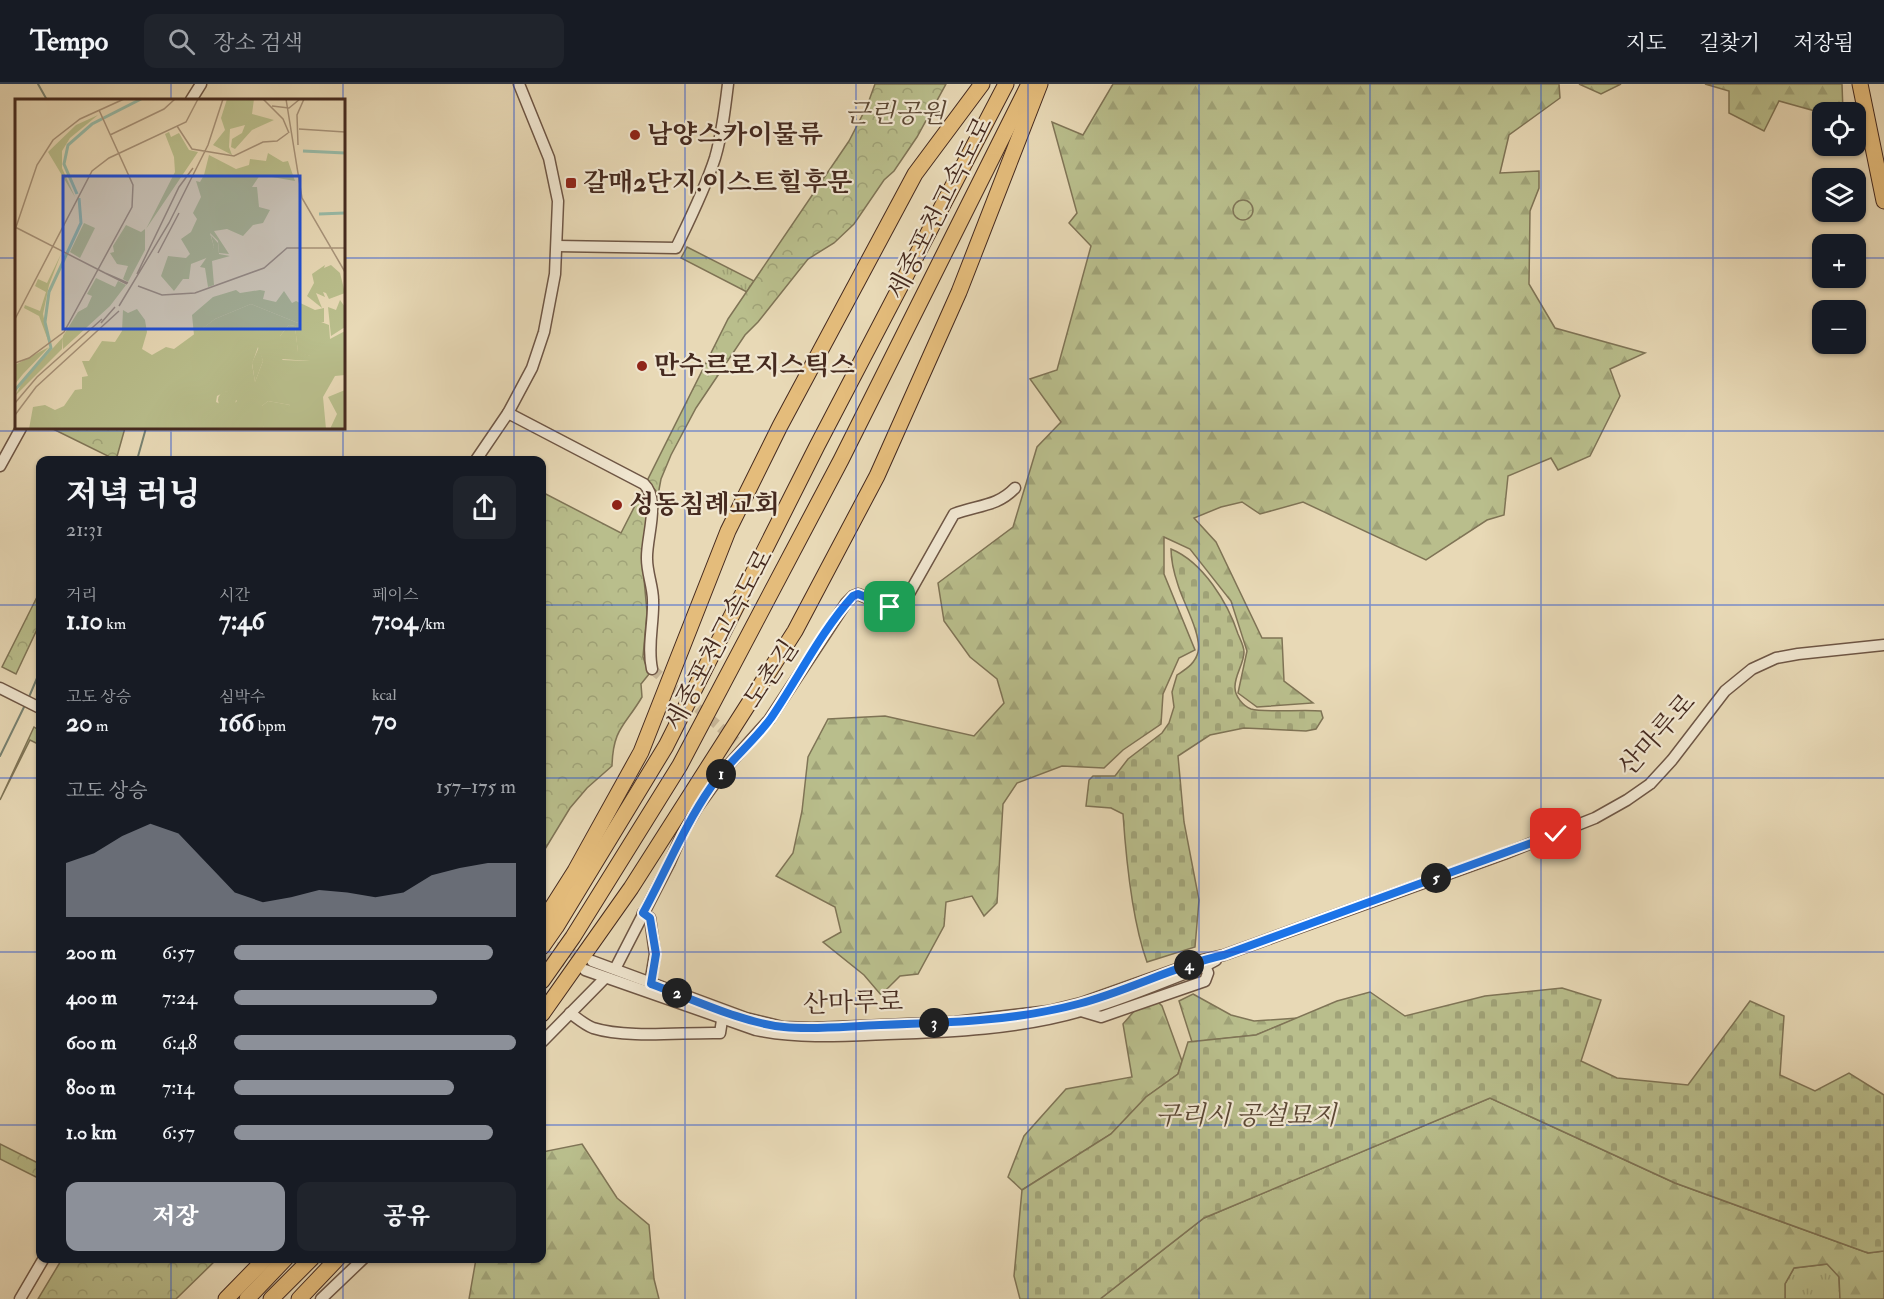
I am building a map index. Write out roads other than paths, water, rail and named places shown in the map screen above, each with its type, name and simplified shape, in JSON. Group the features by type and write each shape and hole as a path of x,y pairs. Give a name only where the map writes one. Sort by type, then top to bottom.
{"highway":[{"path":"546,917 575,871 641,752 728,531 780,426 915,174 982,84"},
{"name":"세종포천고속도로","path":"546,941 666,746 817,446 1006,84"},
{"name":"세종포천고속도로","path":"546,975 573,937 680,765 841,460 1029,84"},
{"path":"546,1008 631,888 795,631 877,476 959,292 1040,84"},
{"path":"1860,84 1884,201"},
{"path":"226,1299 261,1263"},
{"path":"247,1299 281,1263"},
{"path":"271,1299 307,1263"},
{"path":"299,1299 333,1263"}],"street":[{"path":"192,99 201,84"},
{"path":"557,246 676,248 705,186 716,156 725,114 728,84"},
{"path":"479,456 508,413 532,368 550,307 557,246 558,201 549,158 521,85"},
{"path":"508,413 650,489 652,504 647,558 653,598 649,656 652,669"},
{"path":"0,466 20,429"},
{"name":"도촌길","path":"615,969 697,808 740,744 769,720 853,596 858,594 890,607 900,604 906,599 954,514 969,508 992,504 1006,498 1015,488"},
{"name":"산마루로","path":"649,988 615,969 589,965 605,978 649,988 723,1014 756,1030 782,1035 812,1037 948,1032 1034,1021 1081,1011 1224,955 1504,854 1595,818 1650,784 1672,760 1725,691 1752,669 1764,663 1798,654 1884,645"},
{"path":"0,687 36,706"},
{"path":"643,913 650,918 656,954 649,988"},
{"name":"산마루로","path":"723,1014 783,1027 812,1028 955,1022 1049,1011 1081,1003 1204,963"},
{"path":"546,1038 605,978"},
{"path":"570,1013 591,1027 610,1032 637,1033 720,1033 723,1014"},
{"path":"20,1299 41,1263"},
{"path":"321,1299 359,1263"}],"waterway":[{"path":"38,84 46,99"},
{"path":"138,456 146,429"},
{"path":"29,697 36,680"},
{"path":"0,756 25,705"}],"tunnel":[{"path":"652,669 736,741"},
{"path":"546,943 586,959"},
{"path":"546,955 580,968"}],"place":[{"name":"남양스카이물류","path":"635,135"},
{"name":"갈매2단지.이스트힐후문","path":"571,183"},
{"name":"만수르로지스틱스","path":"642,366"},
{"name":"성동침례교회","path":"617,505"}],"park label":[{"name":"근린공원","path":"895,114"},
{"name":"구리시 공설묘지","path":"1246,1116"}]}
